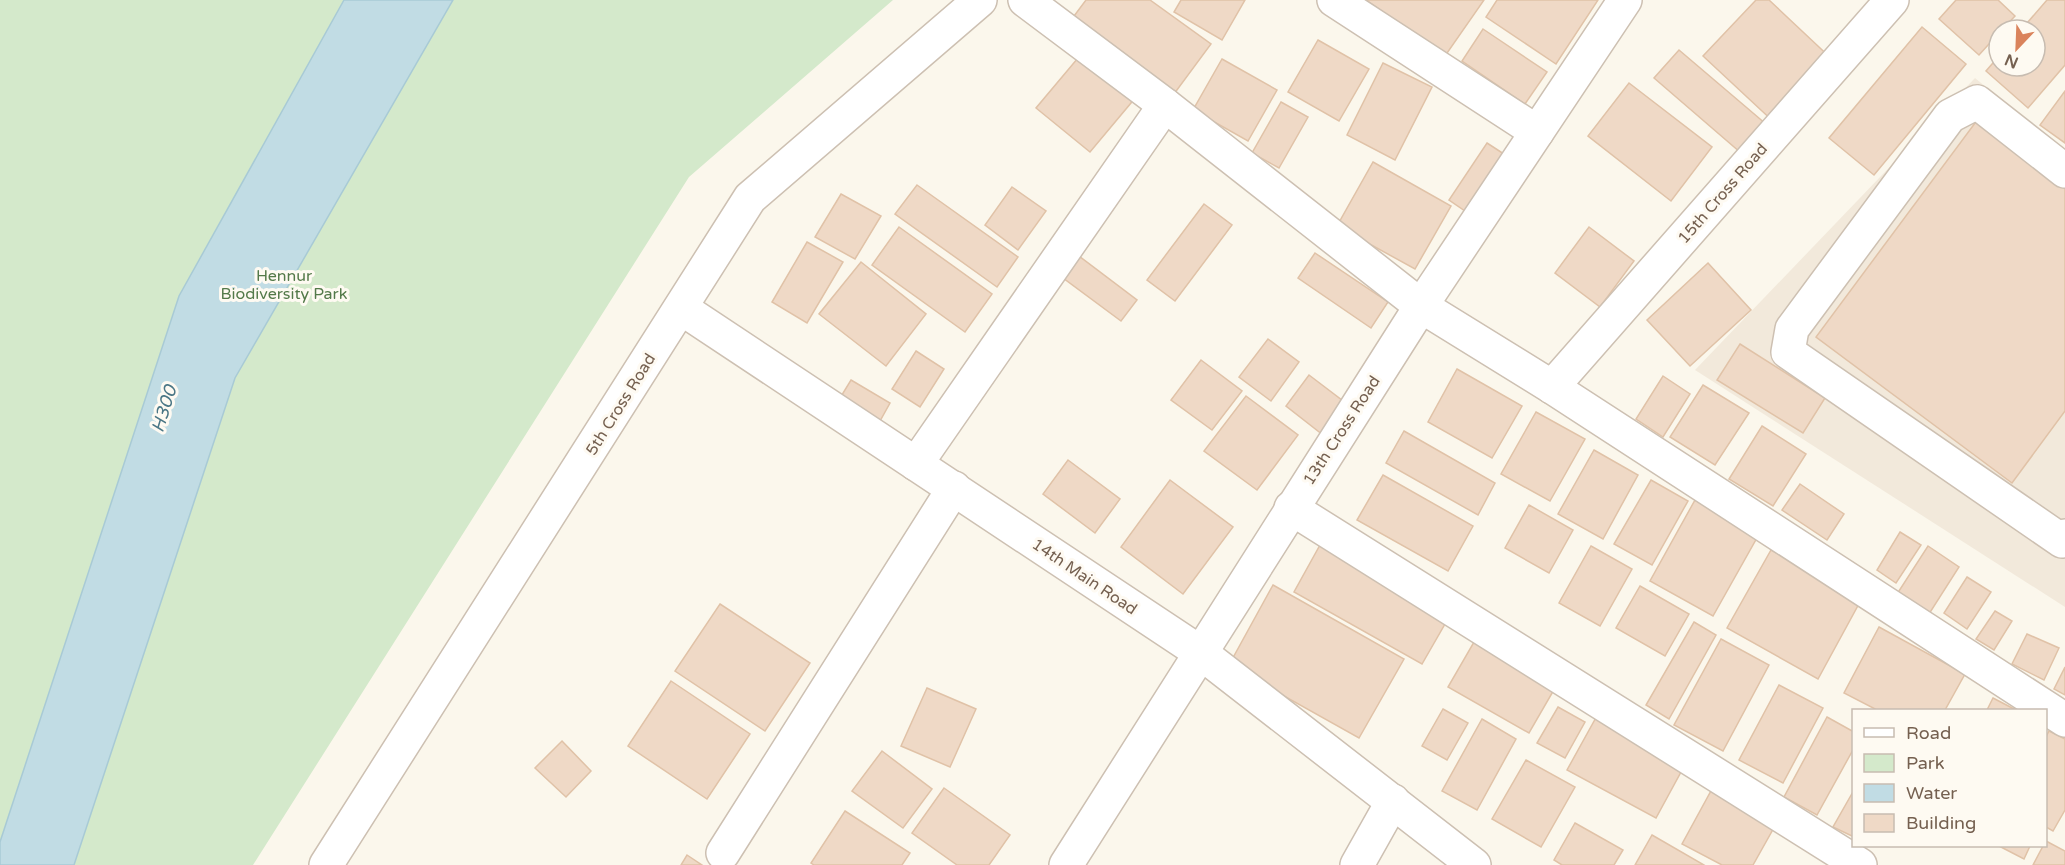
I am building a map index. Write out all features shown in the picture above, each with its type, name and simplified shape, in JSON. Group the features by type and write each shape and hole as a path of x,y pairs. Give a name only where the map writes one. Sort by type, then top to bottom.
{"street":[{"name":"5th Cross Road","path":"326,865 750,198 980,0"},
{"path":"1025,0 1165,105 1421,306 1552,387 2065,720"},
{"path":"1334,0 1537,132"},
{"name":"13th Cross Road","path":"1066,865 1421,306 1625,0"},
{"name":"15th Cross Road","path":"1552,387 1893,0"},
{"path":"2065,171 1977,102 1950,116 1792,329 1788,352 2062,541 2065,536"},
{"path":"916,464 1165,105"},
{"name":"14th Main Road","path":"681,308 1202,653 1474,865"},
{"path":"723,853 954,488"},
{"path":"1291,508 1860,865"},
{"path":"1357,865 1393,801"}],"shaded area":[{"path":"1975,78 2065,152 2065,607 1695,370"}],"green space":[{"name":"Hennur Biodiversity Park","path":"0,0 893,0 689,177 253,865 0,865"}],"water":[{"name":"H300","path":"344,0 453,0 235,378 74,865 0,865 0,842 179,296"}],"building":[{"path":"1086,0 1150,0 1211,44 1174,94 1071,20"},
{"path":"1181,0 1245,0 1222,40 1174,12"},
{"path":"1366,0 1484,0 1445,56"},
{"path":"1497,0 1598,0 1556,64 1486,17"},
{"path":"1756,0 1769,0 1836,63 1777,125 1703,56"},
{"path":"1956,0 1998,0 2015,16 2013,18 1987,18 1987,46 1979,55 1939,19"},
{"path":"2047,0 2065,0 2065,65 2028,108 1994,78 2047,78 2047,18 2031,18"},
{"path":"1922,27 1966,64 1874,175 1829,138"},
{"path":"1483,29 1547,72 1525,104 1462,61"},
{"path":"1318,40 1369,69 1339,121 1288,92"},
{"path":"1679,50 1773,130 1748,159 1654,78"},
{"path":"1083,52 1136,97 1090,152 1036,108"},
{"path":"1222,59 1277,90 1248,141 1193,110"},
{"path":"1383,63 1432,87 1395,160 1347,135"},
{"path":"1629,83 1712,147 1671,201 1588,136"},
{"path":"2065,91 2065,143 2040,125"},
{"path":"1281,102 1308,117 1279,168 1252,153"},
{"path":"1978,119 2065,184 2065,411 2012,483 1816,337"},
{"path":"1487,143 1504,154 1465,211 1449,200"},
{"path":"1373,162 1451,206 1415,269 1337,226"},
{"path":"917,185 1018,257 997,287 895,214"},
{"path":"1012,187 1046,211 1018,250 985,225"},
{"path":"841,194 881,216 855,259 815,237"},
{"path":"1204,204 1232,225 1175,301 1147,280"},
{"path":"899,227 992,294 965,332 872,265"},
{"path":"1589,227 1634,261 1600,307 1555,273"},
{"path":"807,242 843,262 807,323 772,302"},
{"path":"1071,250 1137,300 1121,321 1055,272"},
{"path":"1315,253 1388,302 1371,328 1298,278"},
{"path":"861,262 926,314 886,366 819,314"},
{"path":"1708,263 1751,310 1690,366 1647,320"},
{"path":"1268,339 1299,362 1271,401 1239,377"},
{"path":"1740,344 1825,398 1803,433 1717,380"},
{"path":"916,351 944,369 920,407 892,389"},
{"path":"1201,360 1242,391 1212,430 1171,400"},
{"path":"1457,369 1522,406 1492,458 1428,422"},
{"path":"1309,375 1347,404 1323,435 1286,406"},
{"path":"1663,376 1690,394 1663,437 1636,419"},
{"path":"851,380 890,403 880,421 840,398"},
{"path":"1703,385 1749,413 1715,465 1670,437"},
{"path":"1246,396 1298,435 1257,490 1204,451"},
{"path":"1536,412 1585,439 1550,501 1501,474"},
{"path":"1762,426 1806,454 1773,506 1729,479"},
{"path":"1404,431 1495,483 1478,515 1386,463"},
{"path":"1594,450 1638,475 1603,539 1558,514"},
{"path":"1068,460 1120,499 1095,533 1043,494"},
{"path":"1383,475 1473,526 1448,571 1357,520"},
{"path":"1170,480 1233,527 1183,594 1121,547"},
{"path":"1651,480 1688,501 1652,565 1614,544"},
{"path":"1800,484 1844,514 1827,540 1782,510"},
{"path":"1695,500 1758,536 1713,616 1650,581"},
{"path":"1529,505 1573,530 1549,573 1505,548"},
{"path":"1900,532 1921,545 1896,583 1877,570"},
{"path":"1320,545 1449,617 1422,664 1294,592"},
{"path":"1591,546 1632,569 1600,626 1559,603"},
{"path":"1928,546 1959,567 1929,614 1897,594"},
{"path":"1771,550 1861,600 1818,679 1727,628"},
{"path":"1967,577 1991,592 1967,629 1944,613"},
{"path":"1273,585 1404,659 1359,738 1229,665"},
{"path":"1640,586 1689,614 1665,656 1616,628"},
{"path":"720,604 810,663 765,731 675,671"},
{"path":"1995,611 2012,621 1994,650 1976,639"},
{"path":"1694,622 1716,635 1669,719 1646,705"},
{"path":"1879,627 1965,674 1946,709 1875,709 1844,693"},
{"path":"2027,634 2059,648 2044,680 2012,664"},
{"path":"1721,639 1769,665 1723,751 1674,725"},
{"path":"1474,642 1555,688 1529,733 1448,687"},
{"path":"2065,667 2065,695 2054,689"},
{"path":"671,681 750,734 707,799 628,746"},
{"path":"1779,685 1823,708 1783,783 1739,760"},
{"path":"927,688 976,709 950,767 901,746"},
{"path":"1993,698 2014,709 1988,709"},
{"path":"1558,707 1585,722 1565,758 1537,743"},
{"path":"1443,709 1468,723 1447,760 1422,746"},
{"path":"1598,714 1687,761 1656,818 1567,770"},
{"path":"1827,717 1852,731 1852,752 1817,815 1784,797"},
{"path":"1482,719 1516,739 1477,810 1442,791"},
{"path":"2049,731 2065,739 2065,810 2053,831 2047,828 2047,735"},
{"path":"562,741 591,771 566,797 535,768"},
{"path":"882,751 932,789 903,828 852,791"},
{"path":"1526,760 1575,787 1541,847 1492,819"},
{"path":"944,788 1010,835 989,865 957,865 912,833"},
{"path":"1712,789 1776,824 1753,865 1722,865 1682,844"},
{"path":"1852,794 1852,836 1833,827"},
{"path":"845,811 910,853 902,865 814,865 811,863"},
{"path":"1575,823 1623,850 1614,865 1562,865 1554,860"},
{"path":"1652,835 1704,865 1635,865"},
{"path":"2047,842 2065,851 2065,865 2033,865 2042,847 2047,847"},
{"path":"2001,847 2030,847 2024,859"},
{"path":"687,855 702,865 681,865"}]}
